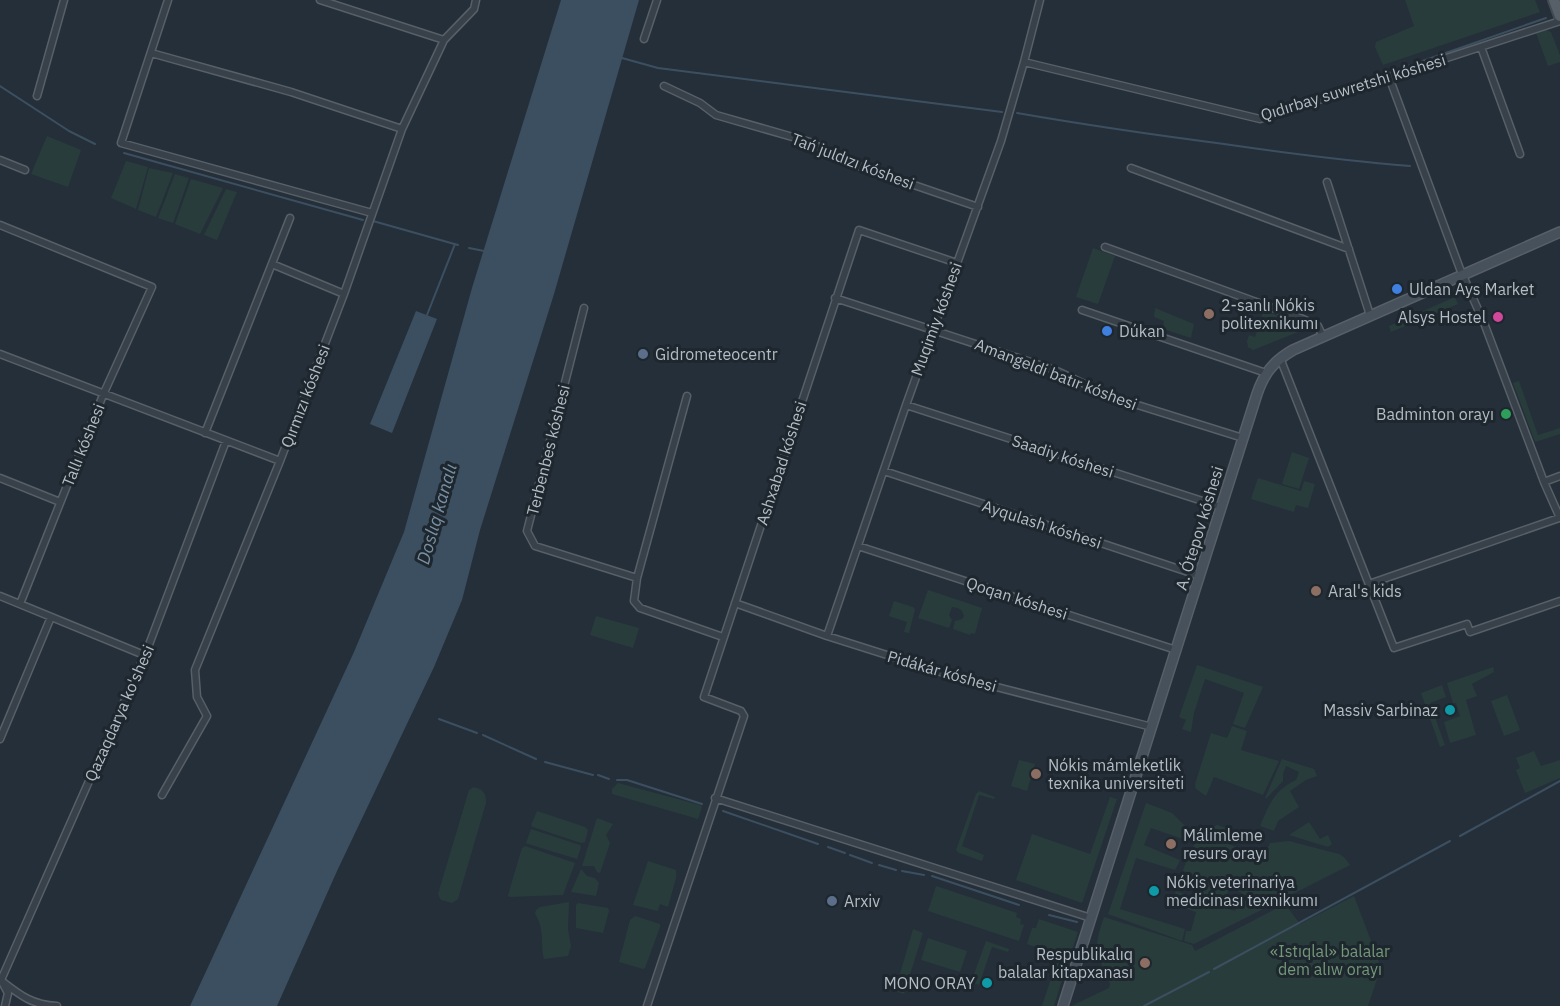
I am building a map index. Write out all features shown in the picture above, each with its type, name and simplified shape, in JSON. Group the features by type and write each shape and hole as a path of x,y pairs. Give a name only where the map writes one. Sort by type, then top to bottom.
{"main road":[{"path":"1554,0 1560,16"},
{"name":"A. Ótepov kóshesi","path":"1063,1006 1266,372 1280,358 1323,337 1560,232"}],"street":[{"path":"37,96 64,0"},
{"path":"168,0 121,143 372,213"},
{"path":"320,0 444,40"},
{"name":"Qırmızı kóshesi","path":"162,795 207,716 197,697 195,670 280,461 344,294 402,129 444,40 474,9 477,0"},
{"path":"644,39 657,0"},
{"name":"Muqimiy kóshesi","path":"827,636 932,329 1008,121 1040,0"},
{"name":"Qıdırbay suwretshi kóshesi","path":"1024,62 1260,118 1560,21"},
{"path":"1481,46 1520,154"},
{"path":"151,53 291,92 402,129"},
{"path":"1369,584 1559,518 1506,378 1462,277 1389,76"},
{"name":"Tań juldızı kóshesi","path":"664,86 700,103 716,115 810,142 844,161 978,207"},
{"path":"0,160 25,170"},
{"path":"1131,168 1349,249"},
{"path":"1327,182 1370,315"},
{"path":"205,433 290,218"},
{"name":"Tallı kóshesi","path":"0,225 152,287 103,395 20,604"},
{"name":"Ashxabad kóshesi","path":"715,798 744,716 739,710 704,698 859,230 957,263"},
{"path":"1105,246 1303,319 1318,326 1323,337"},
{"path":"272,264 344,294"},
{"name":"Amangeldi batır kóshesi","path":"835,298 1055,370 1112,397 1243,438"},
{"name":"Terbenbes kóshesi","path":"584,308 527,531 536,546 637,579"},
{"path":"1082,310 1266,372"},
{"path":"0,354 280,461"},
{"path":"1280,358 1394,648 1467,624 1470,632 1560,601"},
{"path":"687,396 637,579 634,601 640,608 723,637"},
{"name":"Saadiy kóshesi","path":"906,405 1221,507"},
{"name":"Qazaqdarya ko'shesi","path":"0,980 144,655 226,441"},
{"name":"Ayqulash kóshesi","path":"884,471 1200,576"},
{"path":"1544,482 1560,476"},
{"path":"0,478 60,502"},
{"name":"Qoqan kóshesi","path":"858,546 1176,650"},
{"path":"0,596 144,655"},
{"name":"Pidákár kóshesi","path":"735,603 827,636 950,675 1152,727"},
{"path":"0,739 4,720 51,617"},
{"path":"647,1006 715,798 1091,918"},
{"path":"0,980 8,993 5,1006"},
{"path":"0,980 23,998 57,1006"}],"green space":[{"path":"1405,0 1535,0 1540,12 1383,65 1375,47 1376,42 1414,26"},
{"path":"1546,30 1551,32 1560,55 1560,62 1548,66 1536,33"},
{"path":"47,136 81,150 68,187 31,174"},
{"path":"126,161 148,167 136,209 111,198"},
{"path":"149,168 173,173 156,217 138,210"},
{"path":"175,174 189,178 173,223 158,218"},
{"path":"191,179 223,188 200,234 175,224"},
{"path":"226,189 237,192 217,240 204,235"},
{"path":"1093,248 1115,256 1098,304 1076,297"},
{"path":"1455,297 1458,304 1391,332 1389,326"},
{"path":"1155,308 1194,324 1191,338 1163,329 1164,321 1154,317"},
{"path":"1264,310 1297,324 1298,332 1253,350 1248,347 1247,341 1249,335 1255,337"},
{"path":"1519,381 1538,435 1560,428 1560,434 1535,442 1513,383"},
{"path":"1292,452 1309,458 1299,489 1282,484"},
{"path":"1258,478 1301,491 1304,481 1315,484 1308,508 1296,505 1294,512 1251,499"},
{"path":"928,590 982,608 975,634 970,635 953,629 955,621 964,616 957,608 952,607 949,615 952,620 949,628 918,618"},
{"path":"894,601 915,609 909,633 904,632 907,622 889,616"},
{"path":"596,616 639,628 633,648 590,635"},
{"path":"1197,665 1263,687 1245,728 1233,724 1244,693 1205,679 1194,713 1191,732 1182,729 1186,720 1179,717"},
{"path":"1493,667 1494,672 1472,684 1477,696 1466,700 1476,735 1450,743 1444,722 1460,716 1447,683"},
{"path":"1442,685 1446,697 1430,703 1445,745 1440,747 1421,693"},
{"path":"1507,695 1520,730 1504,736 1491,701"},
{"path":"1232,726 1247,731 1241,750 1279,761 1263,795 1214,777 1206,796 1196,789 1195,784 1211,733 1227,738"},
{"path":"1534,751 1541,766 1560,760 1560,778 1525,793 1516,770 1520,768 1516,758"},
{"path":"1282,759 1314,769 1317,776 1306,780 1290,791 1299,807 1278,821 1274,831 1260,826 1266,811 1277,793 1296,780 1299,772 1286,766 1283,781 1265,798"},
{"path":"1019,760 1035,764 1027,791 1011,786"},
{"path":"618,783 700,805 702,807 698,819 612,794 612,789"},
{"path":"474,787 484,792 486,803 458,899 452,903 441,900 438,894 469,790"},
{"path":"979,791 995,797 994,799 979,795 962,846 984,855 982,861 956,850"},
{"path":"1110,797 1117,799 1082,903 1016,880 1032,834 1090,854"},
{"path":"1146,803 1172,813 1188,829 1183,839 1151,828 1144,845 1180,860 1175,870 1136,858 1120,909 1185,929 1182,941 1108,914"},
{"path":"537,811 585,827 588,830 585,842 581,843 533,827 531,825"},
{"path":"597,818 613,824 606,835 610,843 600,873 594,866 582,866"},
{"path":"1309,822 1320,839 1328,835 1332,844 1328,847 1289,835"},
{"path":"1217,825 1232,830 1228,844 1264,856 1270,843 1289,841 1339,854 1350,865 1194,944 1184,941 1186,931 1191,931 1196,912 1172,904 1176,891 1235,911 1242,893 1183,871 1199,838"},
{"path":"531,829 580,845 577,859 526,843"},
{"path":"525,846 575,863 563,895 509,897 522,848"},
{"path":"648,861 676,870 668,907 660,904 658,911 633,905"},
{"path":"581,869 587,876 595,878 599,883 596,896 571,892"},
{"path":"1203,881 1229,889 1224,903 1199,894"},
{"path":"936,886 1017,913 1016,917 1021,919 1020,924 1024,925 1019,941 928,911"},
{"name":"«Istıqlal» balalar dem alıw orayı","path":"1354,896 1381,967 1368,1006 1071,1006 1109,988 1110,984 1097,945 1104,917 1192,945 1195,951 1285,904 1300,924"},
{"path":"569,902 568,929 571,946 568,956 544,959 536,910 540,907"},
{"path":"578,903 608,908 603,933 576,928 576,905"},
{"path":"635,916 660,924 643,969 619,962 630,920"},
{"path":"1039,919 1078,932 1070,956 1066,957 1027,944 1032,928 1036,928"},
{"path":"913,929 923,933 904,994 895,991"},
{"path":"928,938 967,951 960,972 921,960"},
{"path":"986,941 1009,949 1008,952 992,947 979,985 971,982"},
{"path":"1057,960 1067,964 1054,1006 1042,1006"}],"water":[{"name":"Doslıq kanalı","path":"561,0 639,0 554,294 480,530 462,600 434,667 337,871 277,1006 190,1006 354,652 404,532 472,288"},
{"path":"416,311 437,319 392,433 370,424"}],"waterway":[{"path":"1385,74 1546,18"},
{"path":"622,58 658,68 1002,112"},
{"path":"0,86 69,131 95,144"},
{"path":"1017,113 1270,151 1410,166"},
{"path":"124,153 363,220"},
{"path":"373,221 458,245"},
{"path":"427,315 455,244"},
{"path":"469,248 484,251"},
{"path":"439,719 477,733"},
{"path":"483,735 536,759"},
{"path":"545,762 593,775"},
{"path":"598,775 609,779"},
{"path":"617,780 627,780 702,804"},
{"path":"1460,836 1560,781"},
{"path":"723,811 818,844"},
{"path":"1214,969 1450,841"},
{"path":"828,847 845,853"},
{"path":"850,855 872,863"},
{"path":"879,865 896,870"},
{"path":"902,871 924,875"},
{"path":"932,876 1019,905"},
{"path":"1049,915 1077,922"},
{"path":"1144,1006 1209,972"}],"place":[{"name":"Uldan Ays Market","path":"1397,289"},
{"name":"2-sanlı Nókis politexnikumı","path":"1209,314"},
{"name":"Alsys Hostel","path":"1498,317"},
{"name":"Dúkan","path":"1107,331"},
{"name":"Gidrometeocentr","path":"643,354"},
{"name":"Badminton orayı","path":"1506,414"},
{"name":"Aral's kids","path":"1316,591"},
{"name":"Massiv Sarbinaz","path":"1450,710"},
{"name":"Nókis mámleketlik texnika universiteti","path":"1036,774"},
{"name":"Málimleme resurs orayı","path":"1171,844"},
{"name":"Nókis veterinariya medicinası texnikumı","path":"1154,891"},
{"name":"Arxiv","path":"832,901"},
{"name":"Respublikalıq balalar kitapxanası","path":"1145,963"},
{"name":"MONO ORAY","path":"987,983"}]}
